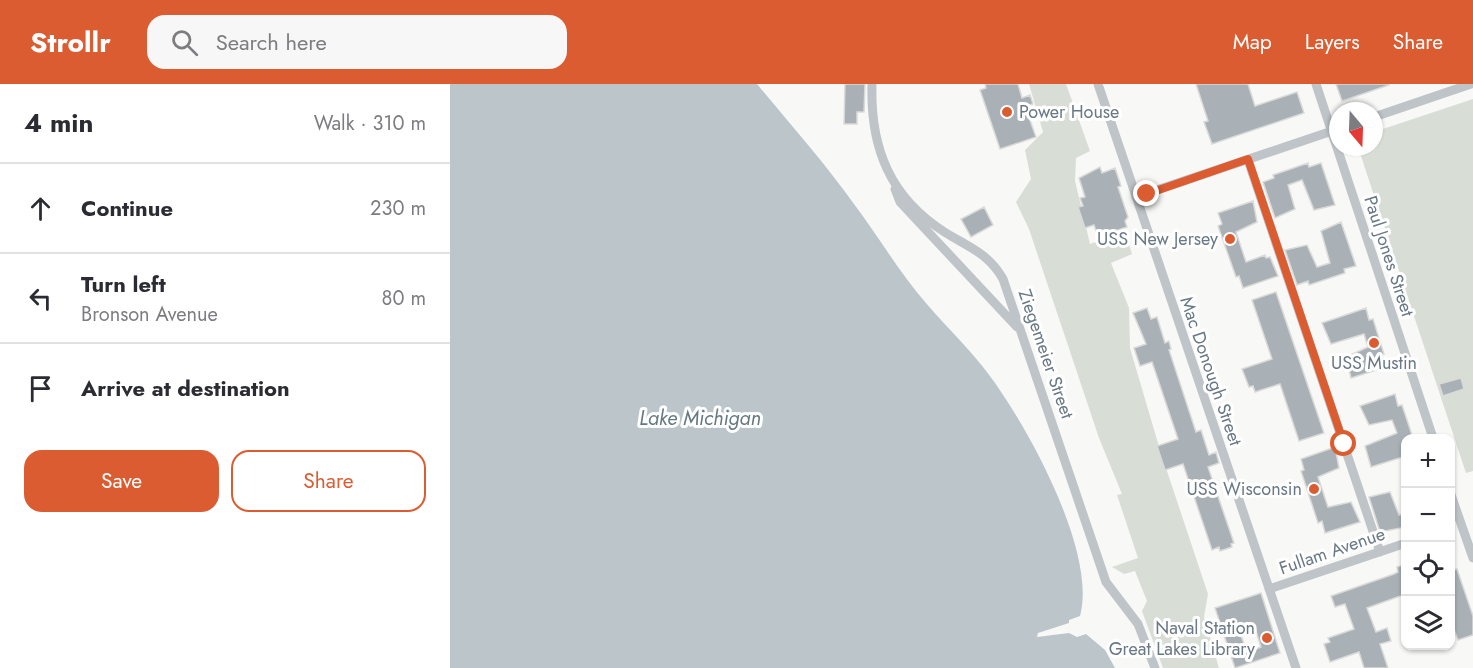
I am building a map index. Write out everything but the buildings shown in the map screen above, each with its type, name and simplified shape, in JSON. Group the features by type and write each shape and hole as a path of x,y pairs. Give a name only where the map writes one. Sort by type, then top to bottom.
{"street":[{"name":"Ziegemeier Street","path":"872,84 873,133 890,175 911,205 926,219 975,248 997,269 1106,582 1138,624 1155,668"},
{"name":"Mac Donough Street","path":"1098,84 1296,668"},
{"name":"Paul Jones Street","path":"1316,84 1329,115"},
{"path":"1383,113 1442,89 1471,84"},
{"path":"1136,197 1329,132"},
{"name":"Paul Jones Street","path":"1343,156 1431,434"},
{"path":"1248,159 1380,552"},
{"path":"890,175 900,202 1020,331"},
{"path":"1455,505 1473,558"},
{"path":"1455,526 1462,524"},
{"name":"Fullam Avenue","path":"1269,589 1401,545"}],"shaded area":[{"path":"1029,84 1066,84 1090,151 1076,158 1075,181 1090,244 1125,232 1132,254 1111,263 1129,308 1130,348 1160,450 1208,594 1204,617 1219,668 1163,668 1142,611 1147,601 1135,571 1124,574 1112,567 1138,558 1117,495 1122,494 1099,438 1029,229 1016,202 1031,179 1025,150 1043,132"},
{"path":"1473,99 1473,471 1466,473 1455,434 1453,434 1361,156 1383,156 1383,129"}],"water":[{"name":"Lake Michigan","path":"450,84 757,84 843,188 918,293 983,367 1018,418 1036,451 1068,522 1078,557 1083,589 1080,616 1069,620 1069,623 1038,633 1037,637 1069,633 1077,637 1086,634 1105,650 1115,668 450,668"}],"place":[{"name":"Power House","path":"1007,112"},
{"name":"USS New Jersey","path":"1230,239"},
{"name":"USS Mustin","path":"1374,343"},
{"name":"USS Wisconsin","path":"1314,489"},
{"name":"Naval Station Great Lakes Library","path":"1267,638"}],"route":[{"path":"1147,194 1248,159 1344,444"}]}
